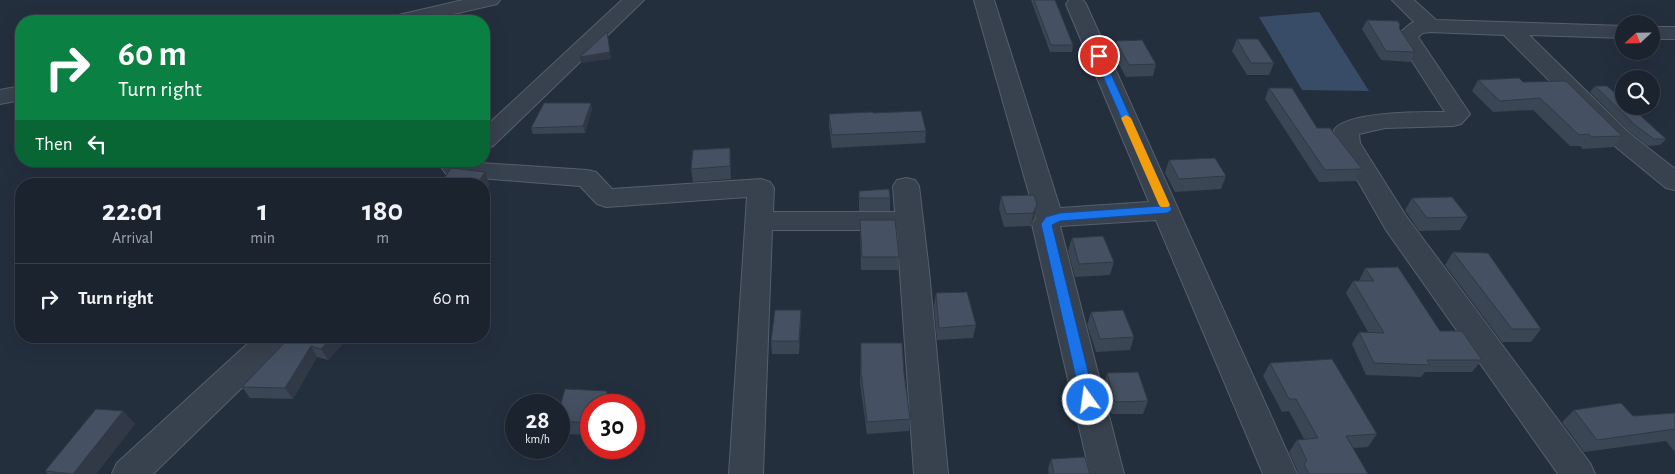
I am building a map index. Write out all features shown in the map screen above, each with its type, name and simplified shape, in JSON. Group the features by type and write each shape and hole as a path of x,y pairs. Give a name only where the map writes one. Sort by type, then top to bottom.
{"street":[{"path":"424,15 490,0"},
{"path":"490,135 634,0"},
{"path":"984,0 1050,220"},
{"path":"1402,0 1430,26"},
{"path":"1076,4 1280,474"},
{"path":"1578,474 1396,223 1348,143 1346,130 1373,122 1453,120 1458,114 1407,36 1417,28 1430,26 1615,32"},
{"path":"1509,28 1620,138 1675,182"},
{"path":"1660,32 1675,33"},
{"path":"0,97 15,93"},
{"path":"452,171 587,178 606,198 761,188 746,474"},
{"path":"906,186 931,474"},
{"path":"1107,474 1060,288 1046,224 1050,220 1167,210"},
{"path":"759,221 909,222"},
{"path":"129,474 269,343"}],"water":[{"path":"1319,12 1369,91 1302,90 1259,17"}],"building":[{"path":"1034,0 1055,0 1073,45 1051,45"},
{"path":"1367,20 1398,21 1399,28 1415,52 1386,51"},
{"path":"607,32 610,52 580,57"},
{"path":"1237,39 1258,39 1274,63 1251,63"},
{"path":"1142,40 1156,64 1129,65 1116,41"},
{"path":"1519,78 1523,82 1566,81 1622,136 1592,137 1589,134 1579,135 1540,98 1500,101 1478,80"},
{"path":"1595,86 1607,86 1615,93 1615,106"},
{"path":"1269,88 1292,88 1317,128 1330,128 1362,169 1325,170"},
{"path":"544,103 591,103 583,126 531,128"},
{"path":"921,111 926,131 832,135 829,114"},
{"path":"1625,115 1640,115 1666,139 1654,139"},
{"path":"730,148 730,166 691,169 693,150"},
{"path":"1215,158 1226,176 1179,179 1169,160"},
{"path":"451,168 485,172 481,178 445,178"},
{"path":"889,189 890,198 859,198 859,191"},
{"path":"1034,195 1037,205 1033,213 1006,214 1001,196"},
{"path":"1452,197 1468,217 1427,218 1412,198"},
{"path":"860,220 895,220 899,257 862,257"},
{"path":"1103,236 1114,262 1079,264 1072,238"},
{"path":"1453,252 1488,253 1541,329 1512,329"},
{"path":"1398,267 1440,331 1462,331 1482,360 1427,360 1430,365 1374,363 1359,332 1384,333 1353,281 1374,281 1365,268"},
{"path":"967,292 976,325 939,328 936,293"},
{"path":"775,310 801,310 799,341 771,341"},
{"path":"1123,310 1134,337 1100,339 1091,312"},
{"path":"284,343 327,343 321,349 311,346 285,388 242,387"},
{"path":"861,343 902,343 910,419 867,422 861,372"},
{"path":"1332,359 1377,434 1346,436 1368,474 1309,474 1304,464 1307,461 1297,440 1318,438 1296,399 1289,399 1270,363"},
{"path":"1138,372 1148,401 1115,402 1107,373"},
{"path":"565,389 607,391 606,394 580,394 580,422 570,422 570,394 564,394"},
{"path":"1621,403 1633,416 1675,413 1675,429 1597,440 1574,410"},
{"path":"96,409 123,411 73,474 45,471"},
{"path":"1085,457 1090,474 1054,474 1051,459"}],"slow traffic":[{"path":"1126,118 1164,205"}],"route":[{"path":"1088,400 1046,224 1050,220 1060,217 1167,210 1099,56"}]}
